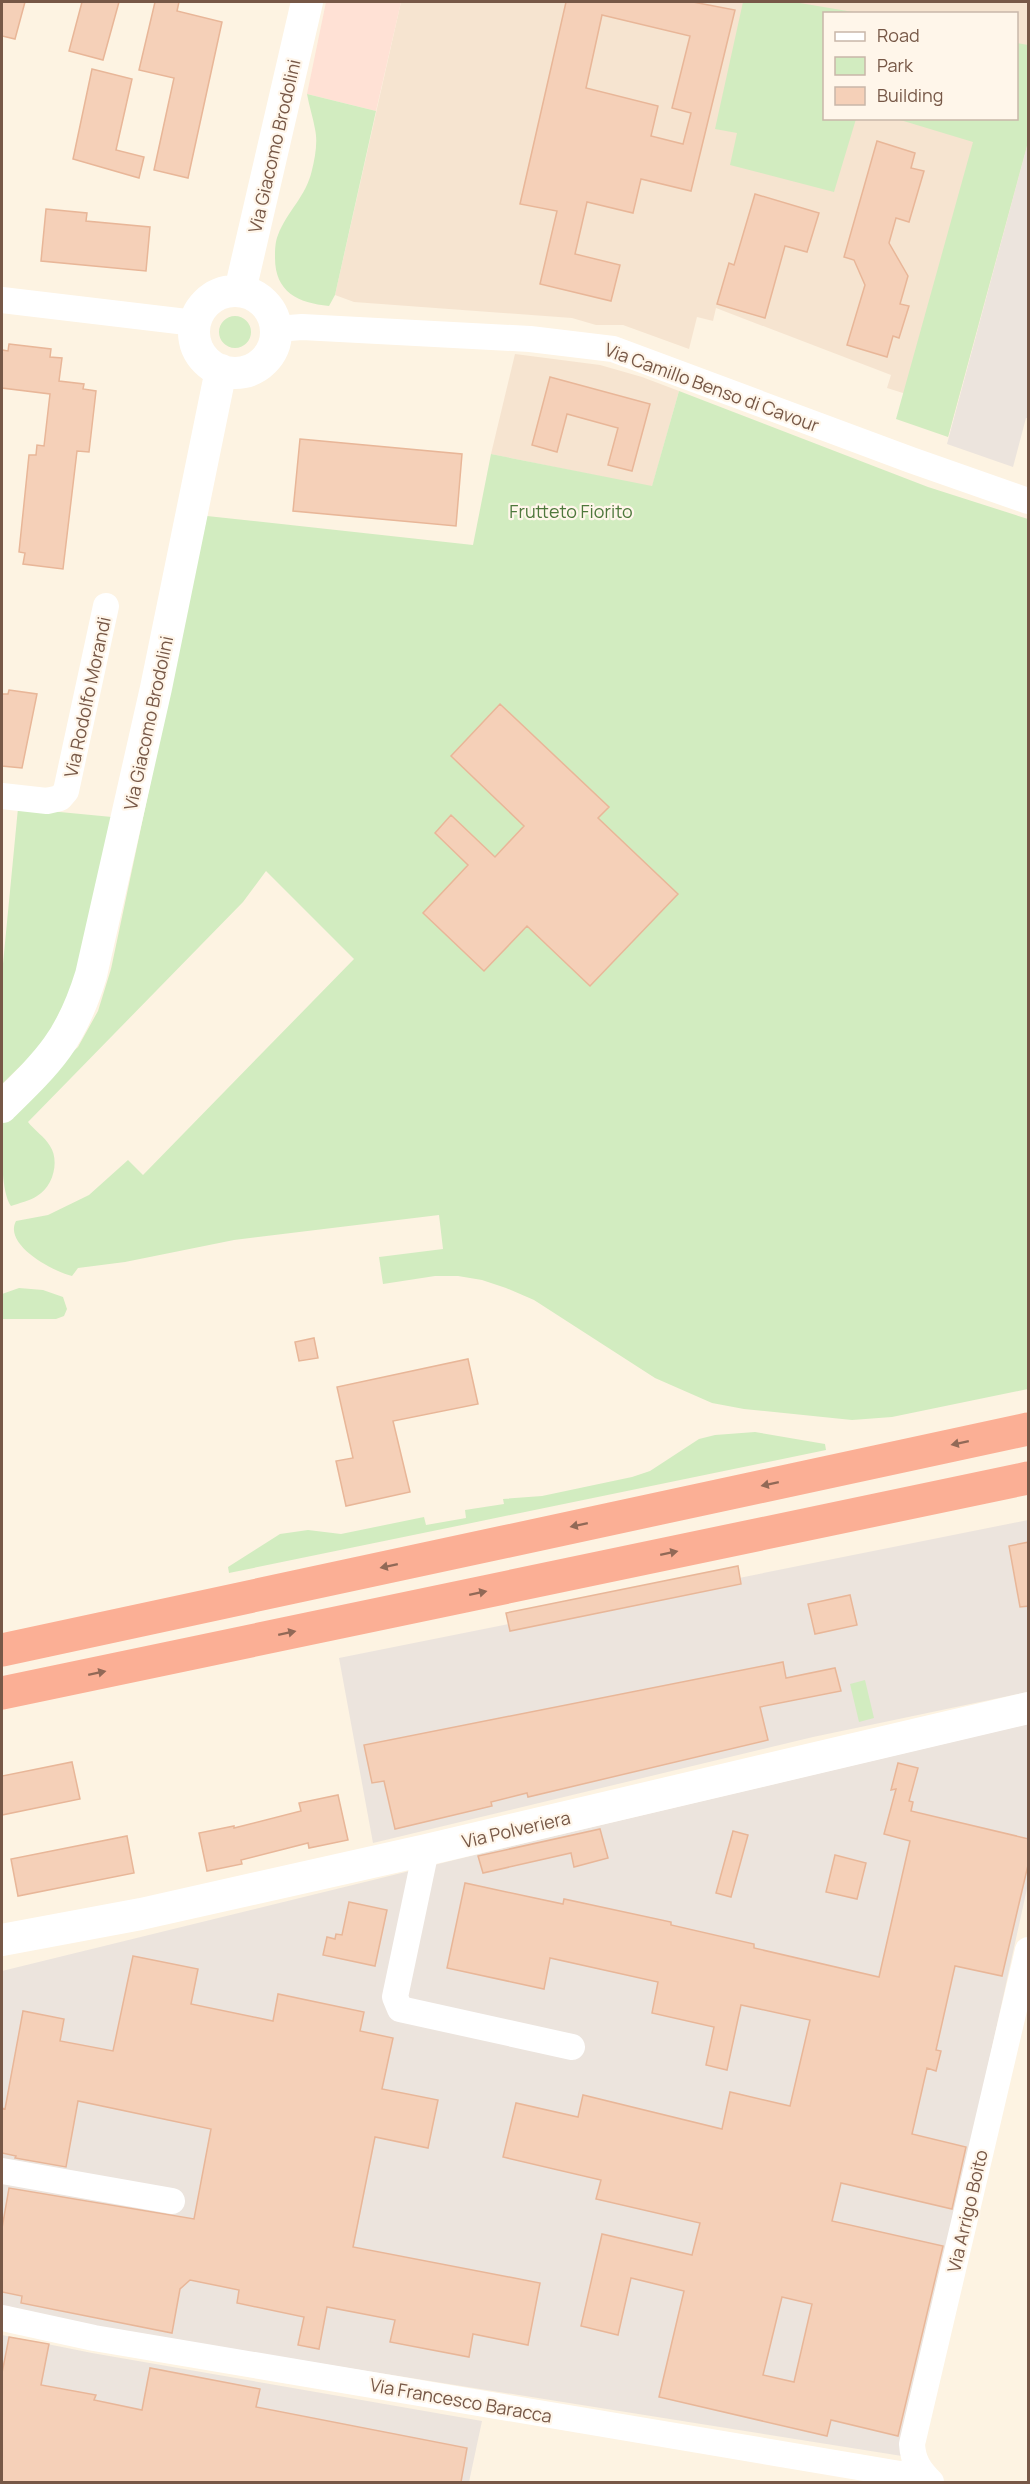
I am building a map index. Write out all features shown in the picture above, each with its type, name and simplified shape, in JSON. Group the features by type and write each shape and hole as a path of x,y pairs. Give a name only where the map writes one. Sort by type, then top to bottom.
{"highway":[{"path":"2,1650 1029,1429"},
{"path":"2,1693 1029,1478"}],"street":[{"name":"Via Giacomo Brodolini","path":"240,291 307,2"},
{"path":"230,291 240,291 261,299 269,308 276,329 276,340 271,351 255,368 244,372 221,370 202,356 194,334 195,323 199,313 212,298 230,291"},
{"path":"2,300 195,323"},
{"name":"Via Camillo Benso di Cavour","path":"276,329 302,327 530,339 613,350 1029,501"},
{"name":"Via Giacomo Brodolini","path":"2,1107 45,1065 62,1043 79,1011 95,958 156,688 221,370"},
{"name":"Via Rodolfo Morandi","path":"2,796 47,801 60,798 66,791 106,606"},
{"name":"Via Giacomo Brodolini","path":"2,1094 45,1065"},
{"name":"Via Polveriera","path":"2,1940 141,1914 426,1850 1029,1708"},
{"path":"426,1850 395,1997 400,2010 572,2048"},
{"name":"Via Arrigo Boito","path":"927,2477 913,2459 912,2444 1029,1950"},
{"path":"2,2171 172,2201"},
{"name":"Via Francesco Baracca","path":"2,2318 94,2338 927,2477"}],"shaded area":[{"path":"326,2 401,2 376,111 307,94"},
{"path":"401,2 1028,2 1028,142 948,437 903,393 887,388 891,375 716,308 713,321 697,317 689,349 623,325 596,325 572,318 354,302 335,295"},
{"path":"1028,142 1028,418 1026,418 1013,467 947,444"},
{"path":"515,354 600,365 679,391 652,487 491,454"},
{"path":"1028,1520 1028,1692 813,1737 373,1843 339,1658"},
{"path":"1028,1724 1028,1884 902,2456 97,2328 2,2308 2,1971 487,1852"},
{"path":"2,2335 92,2353 482,2421 469,2482 2,2482"}],"green space":[{"path":"743,2 794,2 853,12 823,12 823,120 856,120 834,192 730,165 737,133 715,129"},
{"path":"1018,43 1028,45 1028,142 948,437 896,419 973,142 900,120 1018,120"},
{"path":"307,94 376,111 335,295 329,306 307,302 290,294 279,279 276,270 277,238 309,180 314,160 316,134"},
{"path":"235,316 246,321 251,332 246,343 235,348 224,343 219,332 224,321"},
{"name":"Frutteto Fiorito","path":"679,391 928,487 1028,519 1028,1389 892,1417 852,1420 744,1409 712,1403 655,1378 534,1300 506,1288 482,1280 458,1276 435,1276 383,1284 379,1257 443,1249 439,1215 234,1240 125,1262 78,1268 72,1276 32,1256 17,1239 14,1230 16,1221 48,1215 89,1195 128,1160 143,1175 354,959 266,871 243,902 28,1122 53,1152 53,1173 43,1192 11,1206 7,1199 3,1178 2,1118 78,1047 98,1011 111,969 207,516 473,545 491,454 652,486"},
{"path":"18,808 112,817 73,986 45,1042 2,1084 2,974"},
{"path":"19,1288 43,1290 63,1297 67,1309 64,1316 56,1319 2,1319 2,1294"},
{"path":"755,1432 825,1444 826,1450 229,1573 228,1567 280,1534 308,1530 341,1534 424,1517 426,1525 466,1518 465,1510 504,1504 503,1499 542,1496 650,1471 699,1439 715,1435"},
{"path":"865,1680 874,1718 859,1722 850,1684"}],"building":[{"path":"2,2 25,2 15,39 2,36"},
{"path":"82,2 119,2 103,60 69,51"},
{"path":"155,2 179,2 177,11 222,22 188,178 154,170 174,78 139,70"},
{"path":"566,2 693,2 735,10 691,191 641,179 633,213 587,202 575,254 620,265 611,301 540,284 557,211 520,204","holes":["602,15 690,36 672,108 691,113 683,144 651,136 658,106 586,88"]},
{"path":"92,69 132,79 116,150 144,157 139,178 73,159"},
{"path":"877,141 915,153 911,168 924,171 909,222 896,218 889,243 908,276 900,304 909,306 899,338 893,336 887,357 847,345 865,285 854,260 844,257"},
{"path":"755,194 819,213 807,252 785,246 765,318 717,304 729,263 734,265"},
{"path":"46,209 87,213 86,221 150,227 146,271 41,261"},
{"path":"9,344 51,349 50,357 62,358 59,381 84,384 83,389 96,391 89,452 77,451 63,569 23,564 25,553 19,552 29,455 36,455 37,445 44,446 50,394 2,388 2,350 8,351"},
{"path":"550,377 650,404 632,471 608,465 618,428 567,414 557,452 532,445"},
{"path":"300,439 462,454 456,526 293,511"},
{"path":"9,690 37,694 22,768 2,766 2,694 8,694"},
{"path":"500,704 609,807 598,818 678,894 590,986 527,926 484,971 423,913 468,865 435,833 451,815 495,857 524,826 451,756"},
{"path":"314,1338 318,1358 299,1361 295,1342"},
{"path":"468,1359 478,1404 393,1421 410,1492 346,1506 336,1461 353,1458 337,1387"},
{"path":"1029,1542 1029,1606 1020,1607 1009,1546"},
{"path":"738,1566 741,1584 510,1631 506,1613"},
{"path":"850,1595 857,1625 815,1634 808,1604"},
{"path":"783,1662 786,1678 835,1668 841,1691 760,1707 768,1740 528,1797 527,1793 491,1802 492,1806 395,1829 384,1781 372,1783 364,1745"},
{"path":"72,1762 80,1799 2,1815 2,1776"},
{"path":"898,1763 918,1768 909,1801 913,1802 911,1811 1029,1839 1029,1861 1002,1976 955,1966 936,2050 941,2051 936,2071 927,2068 912,2134 966,2147 952,2209 841,2183 832,2221 943,2246 898,2436 831,2420 827,2436 659,2397 684,2291 631,2278 618,2335 581,2326 602,2234 692,2255 700,2223 596,2199 601,2180 503,2157 516,2103 578,2117 583,2095 722,2129 730,2092 790,2106 810,2020 741,2005 727,2070 706,2065 714,2027 652,2013 658,1982 550,1958 544,1989 447,1968 465,1883 563,1904 564,1899 671,1922 671,1925 754,1944 754,1948 879,1977 910,1841 884,1834 896,1789 891,1790","holes":["782,2297 812,2304 794,2382 763,2375"]},
{"path":"338,1795 348,1840 309,1848 308,1843 241,1860 242,1864 207,1871 199,1833 234,1826 234,1828 301,1811 299,1803"},
{"path":"600,1829 608,1858 574,1867 571,1853 483,1873 478,1856"},
{"path":"733,1831 748,1835 731,1897 716,1893"},
{"path":"127,1836 134,1873 18,1896 11,1859"},
{"path":"835,1855 866,1863 857,1899 826,1892"},
{"path":"349,1902 387,1910 375,1966 323,1955 327,1937 335,1939 336,1934 342,1935"},
{"path":"133,1956 198,1969 191,2004 273,2021 278,1994 364,2012 360,2031 393,2038 382,2089 438,2100 428,2148 375,2137 353,2247 540,2283 528,2345 473,2334 469,2357 390,2342 395,2320 327,2307 319,2349 298,2345 304,2317 237,2303 239,2290 190,2280 180,2289 172,2333 21,2303 22,2296 2,2292 2,2228 9,2188 194,2219 211,2129 78,2101 66,2167 15,2158 16,2156 2,2153 2,2108 5,2109 23,2011 64,2019 60,2041 113,2051"},
{"path":"9,2337 49,2344 41,2385 96,2395 94,2400 142,2410 150,2368 260,2389 256,2407 467,2448 461,2482 2,2482 2,2373"}]}
